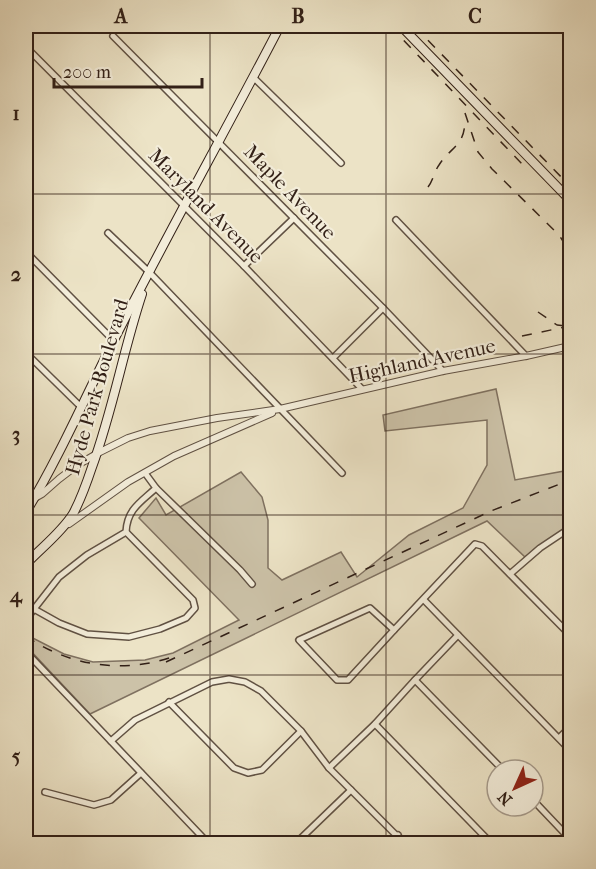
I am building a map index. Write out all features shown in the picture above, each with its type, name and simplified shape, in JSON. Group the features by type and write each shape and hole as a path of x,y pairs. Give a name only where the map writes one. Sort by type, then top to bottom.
{"main road":[{"name":"Hyde Park Boulevard","path":"26,512 183,205 280,26"},
{"path":"401,26 570,200"},
{"name":"Hyde Park Boulevard","path":"26,564 59,531 80,500 98,453 134,316 149,272"}],"street":[{"name":"Maple Avenue","path":"113,36 443,371"},
{"name":"Maryland Avenue","path":"26,46 362,389"},
{"path":"254,77 341,163"},
{"path":"244,266 294,218"},
{"path":"396,220 526,356"},
{"path":"108,233 149,272 342,473"},
{"path":"26,252 114,341"},
{"path":"333,358 383,308"},
{"name":"Highland Avenue","path":"33,499 76,466 98,453 128,438 150,431 280,409 443,371 570,346"},
{"path":"27,354 81,407"},
{"name":"Highland Avenue","path":"59,531 102,500 183,452 280,409"},
{"path":"145,473 156,488 252,584"},
{"path":"126,532 128,517 156,488"},
{"path":"510,574 540,548 570,528"},
{"path":"34,609 59,623 87,634 129,637 186,618 195,608 194,600 126,532"},
{"path":"26,620 59,577 87,555 126,532"},
{"path":"394,630 370,608 299,640 337,680 348,680 475,544 482,546 570,635"},
{"path":"424,600 570,750"},
{"path":"329,768 375,724 458,635"},
{"path":"26,651 206,842"},
{"path":"111,741 135,720 212,682 229,679 245,682 261,692 301,731 329,768 405,843"},
{"path":"414,680 491,758"},
{"path":"170,702 234,768 248,773 262,770 301,731"},
{"path":"375,724 492,843"},
{"path":"559,738 570,728"},
{"path":"45,792 94,805 111,800 141,773"},
{"path":"295,843 351,790"},
{"path":"545,812 570,838"},
{"path":"389,843 398,835"}],"shaded area":[{"path":"496,389 515,480 570,470 570,525 525,557 487,521 90,714 28,648 27,635 64,654 93,662 145,660 173,653 239,620 139,518 156,498 166,515 241,472 262,497 268,520 268,568 282,580 341,552 357,577 409,535 463,508 487,465 487,420 385,431 383,415"}],"railway":[{"path":"390,26 522,164"},
{"path":"414,26 570,186"},
{"path":"465,113 478,152 492,169 559,235 570,252"},
{"path":"428,187 439,165 460,141 465,119"},
{"path":"538,312 557,325 568,326"},
{"path":"522,336 570,326"},
{"path":"166,662 491,511 570,480"},
{"path":"26,636 60,654 96,664 134,665 172,657"}]}
